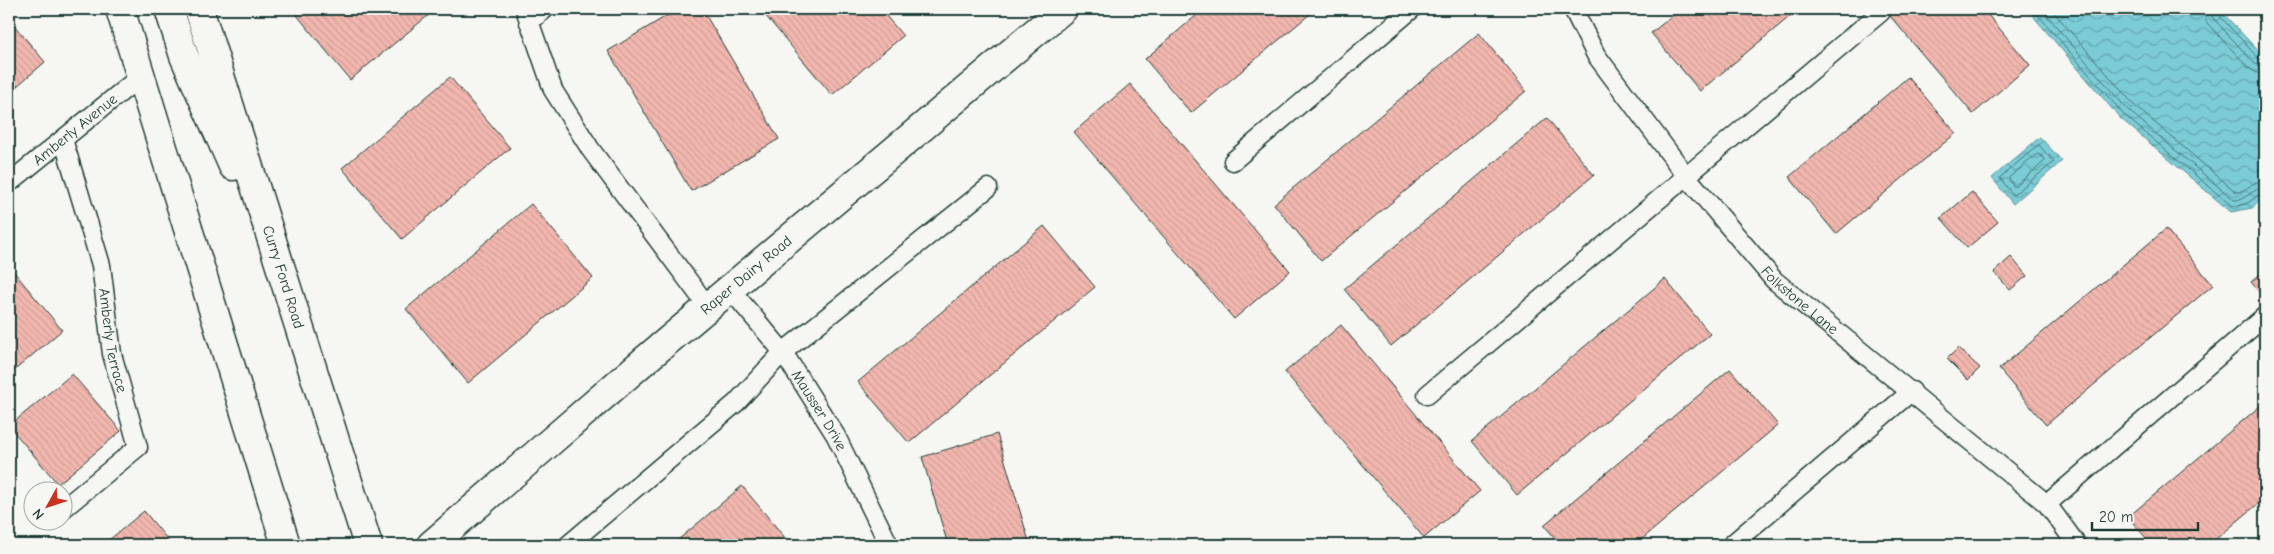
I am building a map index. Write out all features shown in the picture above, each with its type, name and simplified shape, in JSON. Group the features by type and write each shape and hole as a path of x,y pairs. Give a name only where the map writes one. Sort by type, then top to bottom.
{"main road":[{"path":"120,9 286,545"},
{"path":"168,9 184,56 288,289"},
{"name":"Curry Ford Road","path":"199,9 368,545"},
{"name":"Raper Dairy Road","path":"431,545 708,307 1064,9"}],"lane":[{"path":"545,9 527,16 554,90 591,150 708,307"},
{"path":"1233,161 1412,9"},
{"name":"Folkstone Lane","path":"1573,9 1596,55 1687,177 1774,280 1912,391 2047,504 2077,545"},
{"path":"1427,395 1881,12"},
{"name":"Amberly Avenue","path":"9,183 141,76"},
{"name":"Amberly Terrace","path":"63,139 102,265 112,354 138,447 72,502"},
{"path":"568,545 736,403 783,352 988,188"},
{"name":"Mausser Drive","path":"730,289 783,352 836,436 889,545"},
{"path":"2047,504 2265,316"},
{"path":"1731,545 1912,391"}],"water":[{"path":"2027,9 2219,9 2265,58 2265,197 2252,208 2231,212 2120,118"},
{"path":"2040,137 2062,161 2013,204 1992,178"}],"building":[{"path":"292,9 436,9 350,80"},
{"path":"678,9 702,9 779,139 691,191 608,51"},
{"path":"760,9 880,9 903,36 832,95"},
{"path":"1204,9 1316,9 1191,113 1145,59"},
{"path":"1681,9 1799,9 1700,91 1651,33"},
{"path":"1884,9 1983,9 2030,65 1973,114"},
{"path":"9,19 45,62 9,93"},
{"path":"1479,33 1526,91 1321,261 1274,204"},
{"path":"450,77 510,148 402,239 342,168"},
{"path":"1908,77 1956,133 1836,234 1789,177"},
{"path":"1130,84 1290,271 1234,319 1074,132"},
{"path":"1547,118 1594,175 1391,346 1344,289"},
{"path":"1972,192 1998,222 1967,248 1941,218"},
{"path":"531,204 593,278 468,383 406,309"},
{"path":"1044,226 1095,287 909,443 858,382"},
{"path":"2166,229 2213,285 2046,425 1999,369"},
{"path":"2011,257 2027,276 2010,290 1994,272"},
{"path":"9,266 62,330 9,375"},
{"path":"2265,270 2265,299 2251,282"},
{"path":"1665,279 1710,334 1517,495 1472,441"},
{"path":"1341,325 1480,491 1424,538 1285,372"},
{"path":"1958,348 1980,368 1968,380 1947,359"},
{"path":"1730,369 1778,425 1635,545 1561,545 1544,525"},
{"path":"72,374 121,431 60,482 56,482 9,426"},
{"path":"2265,402 2265,498 2209,545 2152,545 2128,517"},
{"path":"997,434 1030,545 948,545 922,457"},
{"path":"742,486 791,545 672,545"},
{"path":"144,511 172,545 103,545"}]}
